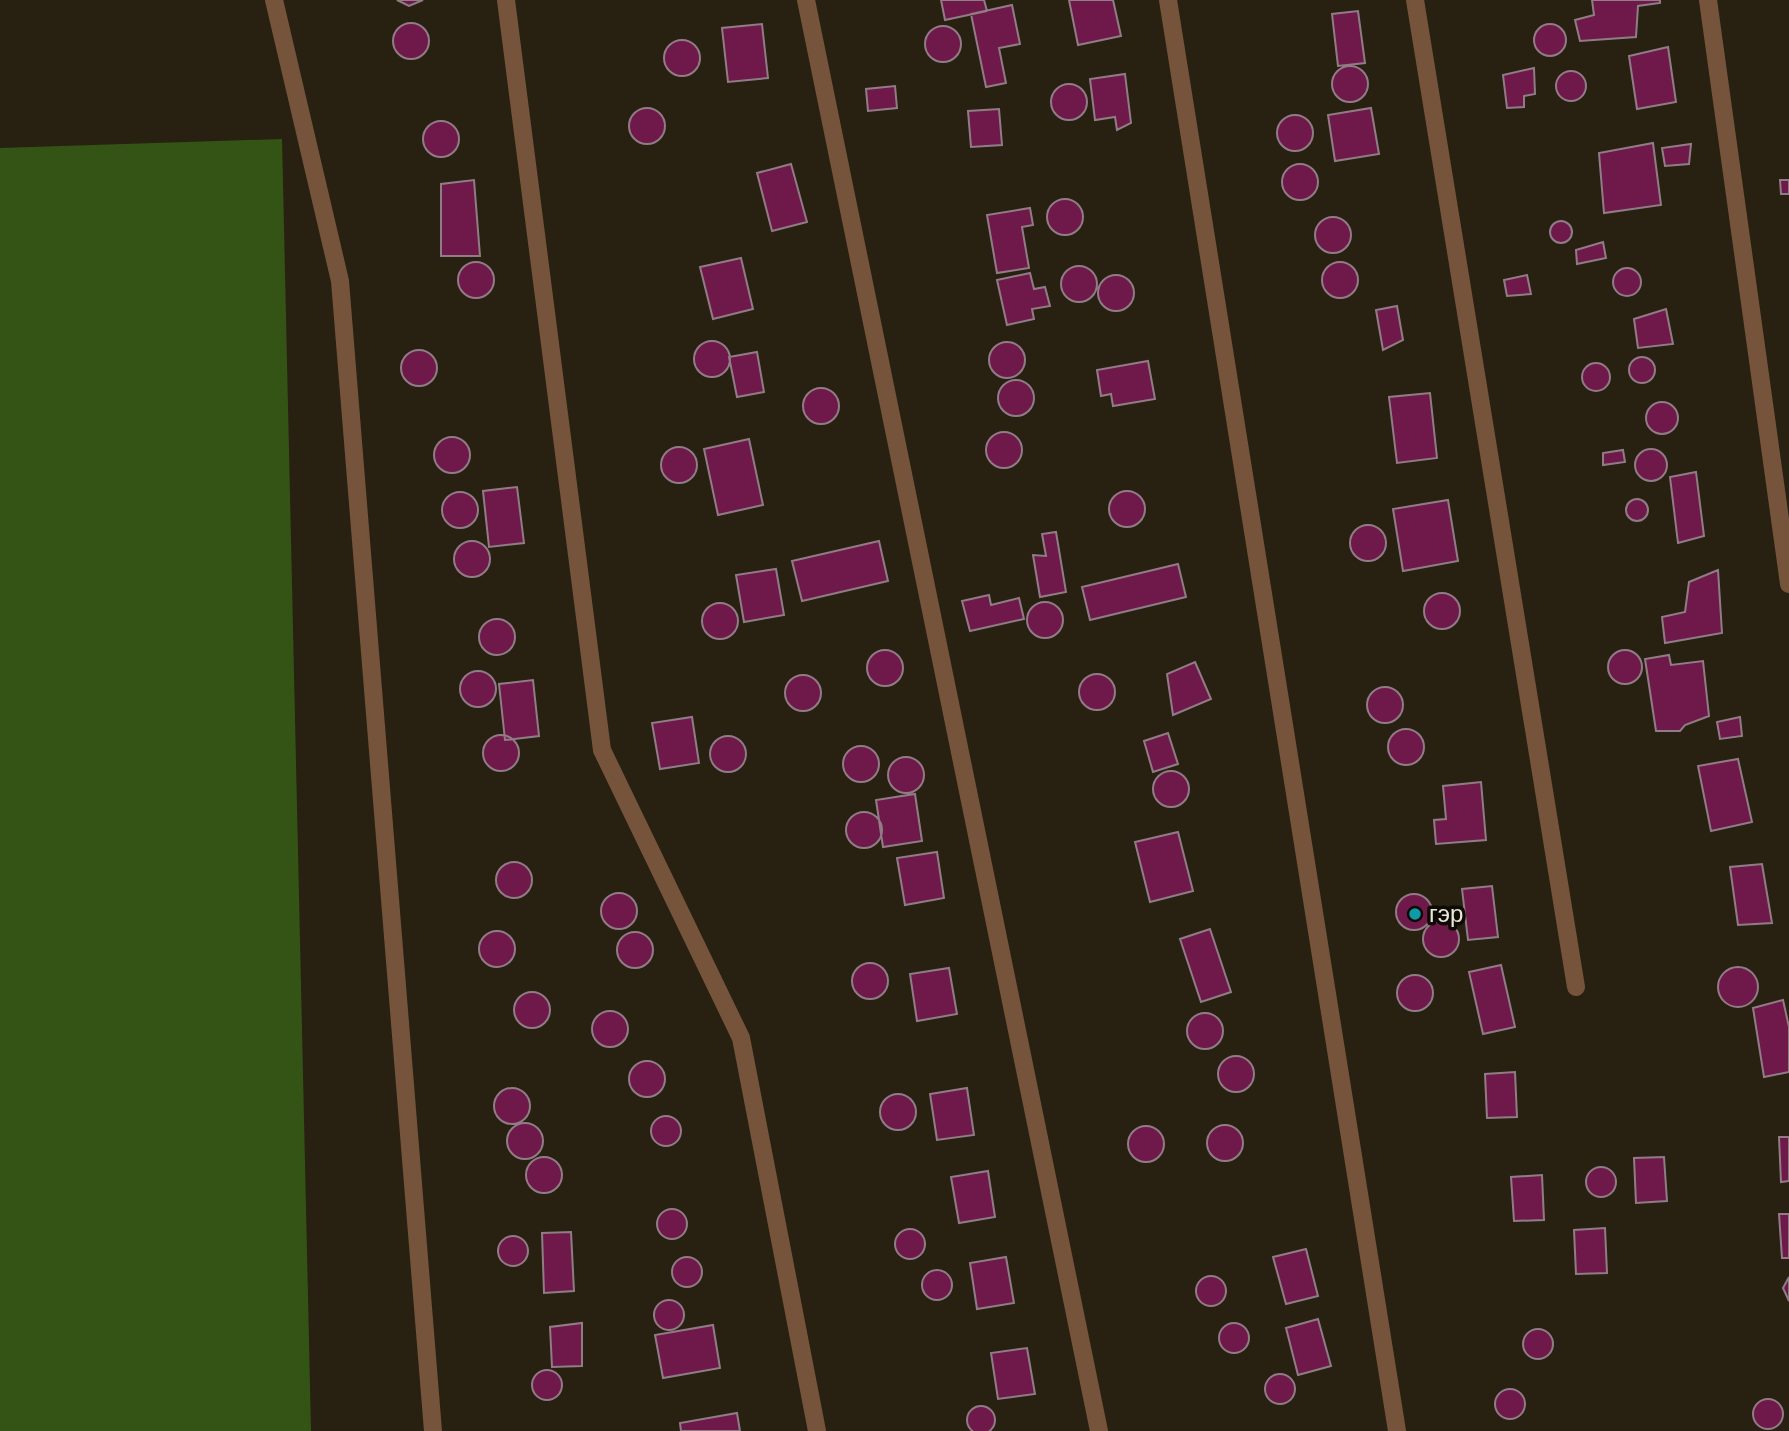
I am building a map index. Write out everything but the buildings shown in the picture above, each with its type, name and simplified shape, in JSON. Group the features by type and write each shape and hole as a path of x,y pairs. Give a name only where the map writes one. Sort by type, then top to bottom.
{"street":[{"path":"274,0 340,281 433,1431"},
{"path":"506,0 602,750 741,1038 817,1431"},
{"path":"806,0 1099,1431"},
{"path":"1168,0 1397,1431"},
{"path":"1415,0 1576,987"},
{"path":"1708,0 1789,584"}],"green space":[{"path":"282,139 311,1431 0,1431 0,148"}],"place":[{"name":"гэр","path":"1415,914"}]}
